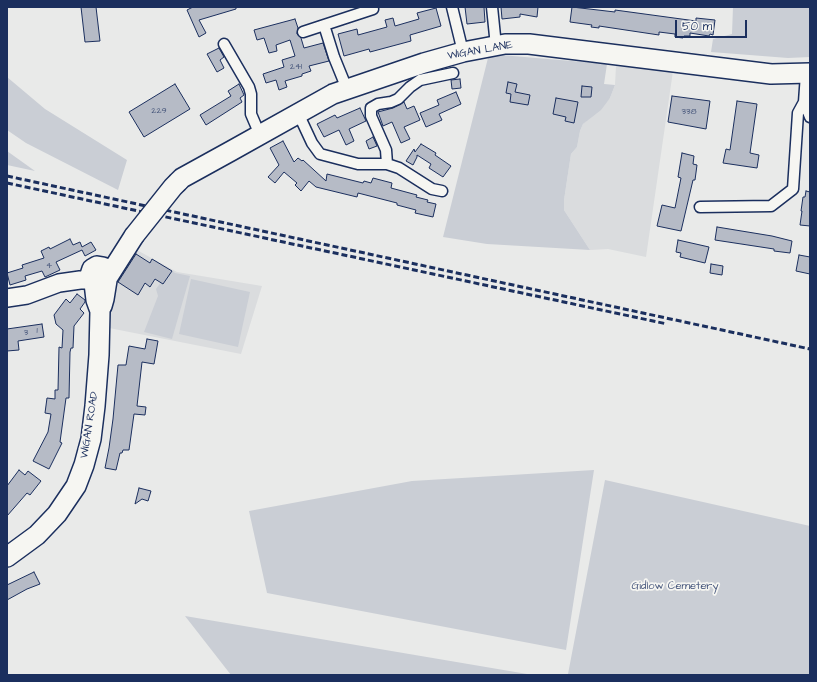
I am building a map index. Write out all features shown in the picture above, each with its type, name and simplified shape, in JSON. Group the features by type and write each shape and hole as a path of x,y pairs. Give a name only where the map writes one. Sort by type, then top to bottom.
{"highway":[{"name":"WIGAN LANE","path":"99,275 110,254 132,239 173,187 182,178 333,94 429,61 463,52 504,44 529,44 771,74 808,74"},
{"name":"WIGAN ROAD","path":"7,557 37,535 57,514 76,486 81,472 91,439 95,406 100,311 104,299 99,275"}],"main road":[{"path":"7,298 27,294 59,283 99,275"}],"street":[{"path":"452,7 463,52"},
{"path":"492,7 496,46"},
{"path":"303,32 324,25 350,12 373,9"},
{"path":"324,25 334,57 347,89"},
{"path":"224,44 249,87 251,94 252,114 260,135"},
{"path":"387,164 386,150 371,116 371,108 378,104 391,102 398,99 410,87 420,80 453,73"},
{"path":"700,207 770,206 792,189 798,113 804,102 808,74"},
{"path":"804,102 810,117"},
{"path":"298,113 312,143 320,154 358,164 387,164 399,168 432,189 442,191"}],"shaded area":[{"path":"616,66 673,71 646,257 608,249 590,250 564,210 564,200 571,154 577,147 583,124 610,98 615,85"},
{"path":"135,249 177,272 262,286 241,354 109,328 110,292 123,263"}],"green space":[{"path":"733,7 810,7 810,57 788,58 711,52 713,39 732,34"},
{"path":"489,54 607,64 604,84 615,85 610,98 601,110 583,124 577,147 571,154 564,200 564,210 590,250 487,244 443,237"},
{"path":"7,77 45,109 127,160 118,190 26,143 7,130"},
{"path":"7,151 35,171 7,165"},
{"path":"172,271 190,276 172,339 144,332 158,296 156,289 161,282 163,284"},
{"path":"191,279 250,292 238,347 179,334"},
{"path":"594,470 566,650 267,593 249,511 412,481"},
{"name":"Gidlow Cemetery","path":"605,480 810,526 810,675 568,674"},
{"path":"185,616 533,675 231,675"}],"building":[{"path":"81,7 96,7 100,41 85,42"},
{"path":"193,7 236,7 236,9 199,20 206,33 199,37 187,10"},
{"path":"465,7 484,7 485,22 467,24"},
{"path":"501,7 538,7 537,17 520,14 520,17 502,19"},
{"path":"572,7 615,12 615,10 696,21 696,18 715,20 713,35 710,34 709,36 690,33 690,36 684,36 683,38 675,37 675,34 659,32 659,35 599,26 599,28 591,27 592,25 570,22"},
{"path":"436,8 441,26 410,35 411,41 370,52 369,49 344,56 338,34 357,29 358,35 387,27 385,20 393,18 395,26 419,19 417,13"},
{"path":"295,19 298,28 297,34 301,38 304,48 323,43 329,61 309,66 311,71 302,74 302,76 285,81 287,87 279,90 276,80 266,83 263,74 284,67 282,60 295,56 290,40 276,45 277,51 269,53 264,38 257,40 254,30"},
{"path":"219,48 224,57 220,60 224,68 217,72 207,54"},
{"path":"460,79 461,88 452,89 451,80"},
{"path":"508,82 517,84 515,92 530,95 528,105 510,102 511,94 506,93"},
{"path":"175,84 190,109 144,137 129,112"},
{"path":"239,84 244,95 240,98 242,102 206,125 200,115 231,96 228,91"},
{"path":"582,86 592,87 591,97 581,97"},
{"path":"456,92 461,104 439,114 442,120 426,127 420,113 439,105 437,100"},
{"path":"672,96 710,101 706,129 668,122"},
{"path":"556,98 578,102 574,123 565,121 566,117 553,114"},
{"path":"737,101 757,104 750,153 759,155 757,168 723,163 726,149 730,150"},
{"path":"404,102 407,109 414,106 420,120 404,127 410,139 401,143 392,122 383,126 378,112 393,108"},
{"path":"360,108 366,121 349,129 354,141 346,145 339,130 324,137 317,124 335,115 337,118"},
{"path":"373,137 377,146 369,149 366,141"},
{"path":"283,141 294,162 298,158 302,161 303,160 326,181 327,174 363,183 364,181 371,183 373,178 392,183 391,188 417,195 416,197 436,204 433,217 415,213 416,210 397,205 397,203 358,193 357,197 316,187 309,181 301,191 295,185 297,183 284,172 275,183 268,177 279,165 270,148"},
{"path":"421,144 436,153 435,155 451,166 443,177 429,168 431,164 417,155 413,165 406,161 414,149 415,152"},
{"path":"682,153 694,156 693,164 697,165 695,180 693,180 681,231 657,226 662,205 675,208 681,178 678,177"},
{"path":"806,191 810,192 810,226 800,225 803,197 805,197"},
{"path":"717,227 772,236 792,241 790,253 774,251 774,249 715,240"},
{"path":"70,239 73,245 80,242 82,247 91,242 96,250 85,256 82,250 56,262 60,270 45,277 42,271 25,276 26,280 10,285 7,273 23,268 22,265 44,258 41,251 49,247 50,249"},
{"path":"678,240 709,247 705,263 680,257 681,253 676,252"},
{"path":"136,254 150,263 152,259 172,271 163,284 155,279 150,287 145,283 138,295 118,282"},
{"path":"799,255 810,257 810,274 796,271"},
{"path":"711,264 723,266 722,275 710,273"},
{"path":"77,294 85,300 80,309 84,313 74,326 73,348 71,348 70,352 69,398 66,398 60,442 62,443 49,469 33,461 48,432 51,414 45,413 47,398 55,399 55,390 58,390 59,347 62,348 63,330 56,324 54,315 66,299 70,303"},
{"path":"42,324 44,337 18,341 19,350 7,351 7,329"},
{"path":"147,339 158,341 154,364 142,362 137,406 146,407 145,415 134,414 129,450 123,450 122,453 120,453 116,470 105,468 113,419 118,365 126,365 129,346 145,349"},
{"path":"19,470 25,475 28,471 41,481 30,495 27,493 7,516 7,486"},
{"path":"139,488 151,491 148,501 142,499 135,504"},
{"path":"34,572 40,584 7,600 7,585"}],"railway":[{"path":"7,176 810,349"},
{"path":"7,183 667,324"}]}
